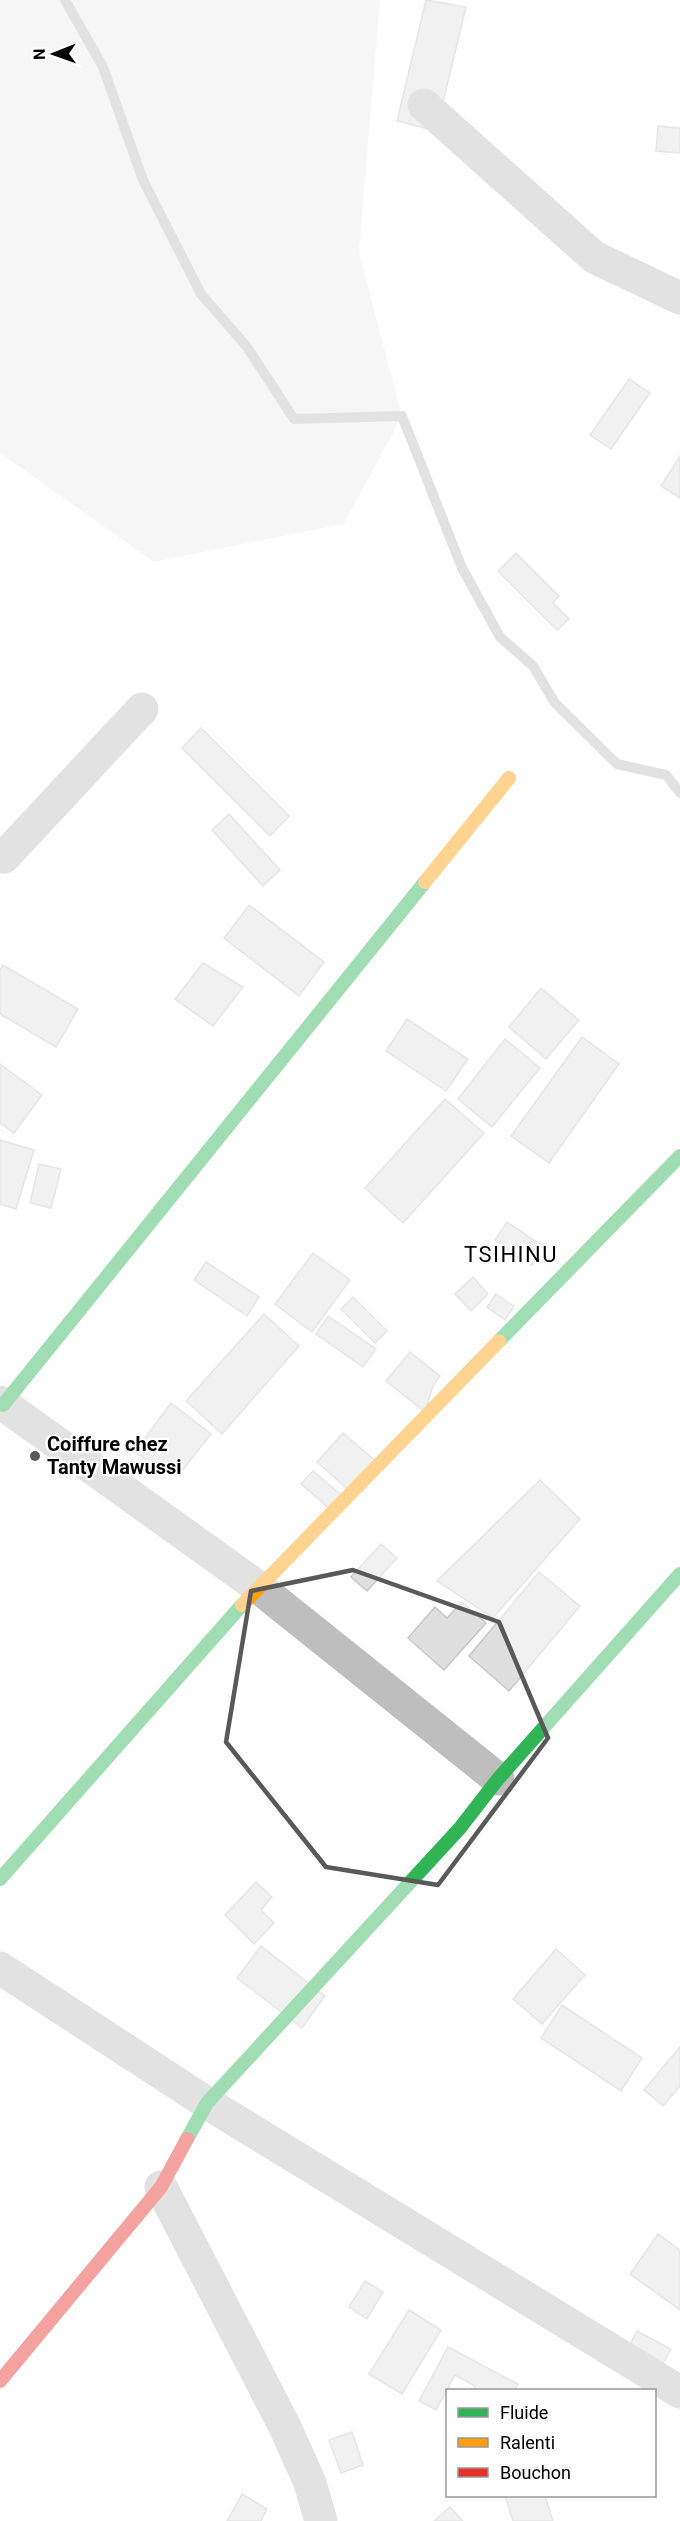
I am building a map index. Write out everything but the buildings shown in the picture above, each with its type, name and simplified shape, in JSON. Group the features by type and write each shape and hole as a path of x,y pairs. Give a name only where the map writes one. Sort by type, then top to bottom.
{"street":[{"path":"424,105 594,257 680,298"},
{"path":"1,858 142,709"},
{"path":"498,1779 258,1587 2,1403 508,778"},
{"path":"0,1879 258,1587 680,1156"},
{"path":"0,2380 161,2187 207,2103 460,1828 498,1779 680,1574"},
{"path":"0,1968 207,2103 680,2392"},
{"path":"161,2187 285,2427 309,2484 321,2521"}],"highlighted area":[{"path":"353,1570 499,1622 548,1738 438,1885 326,1867 226,1742 251,1591"}],"shaded area":[{"path":"0,0 380,0 359,253 402,416 344,524 154,562 0,453"}],"waterway":[{"path":"65,0 103,67 143,180 201,294 247,347 294,419 402,416 462,568 500,637 533,666 555,703 617,764 666,775 680,793"}],"traffic: fast":[{"path":"3,1405 425,882"},
{"path":"499,1341 680,1156"},
{"path":"187,2139 207,2103 460,1828 498,1779 680,1574"},
{"path":"0,1879 242,1605"}],"traffic: slow":[{"path":"425,882 509,778"},
{"path":"242,1605 499,1341"}],"traffic: jam":[{"path":"0,2381 161,2187 187,2139"}],"place":[{"name":"Coiffure chez Tanty Mawussi","path":"35,1456"}],"district":[{"name":"TSIHINU","path":"511,1254"}]}
